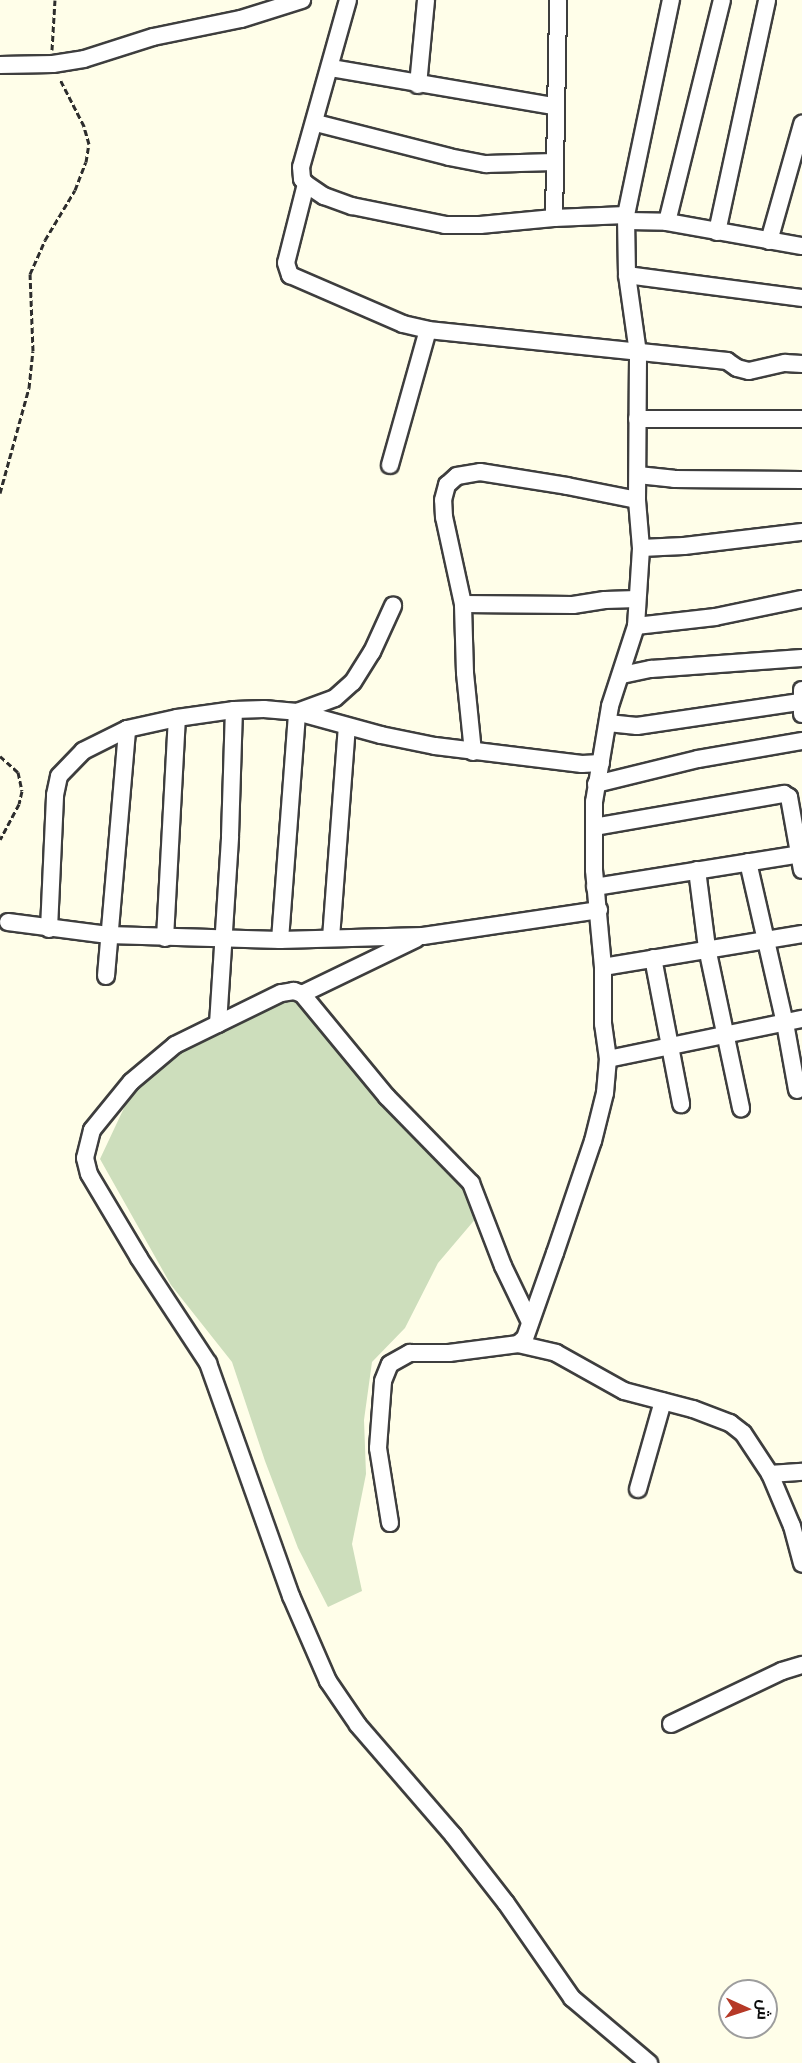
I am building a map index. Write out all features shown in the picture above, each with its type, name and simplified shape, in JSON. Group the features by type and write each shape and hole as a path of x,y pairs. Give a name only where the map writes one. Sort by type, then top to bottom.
{"street":[{"path":"0,65 52,64 84,58 153,37 241,19 302,0"},
{"path":"348,0 316,123 301,167 302,178 306,184 324,196 352,206 446,225 480,225 554,218 627,218 668,222 802,246"},
{"path":"418,85 426,0"},
{"path":"554,218 554,106 558,0"},
{"path":"518,1344 525,1338 593,1141 605,1093 608,1059 603,1024 603,967 595,887 596,784 610,706 622,675 636,626 641,548 637,500 638,353 627,275 627,218 671,0"},
{"path":"668,222 722,0"},
{"path":"717,232 767,0"},
{"path":"331,68 418,85 554,106"},
{"path":"316,123 449,157 486,164 554,162"},
{"path":"769,241 797,164 802,124"},
{"path":"306,184 286,263 290,275 403,324 428,330 727,361 737,368 749,371 785,363 802,364"},
{"path":"627,275 802,298"},
{"path":"390,465 428,330"},
{"path":"637,419 802,419"},
{"path":"473,752 466,684 463,604 453,564 443,500 447,485 458,476 480,472 493,473 637,500"},
{"path":"638,475 674,479 802,480"},
{"path":"641,548 684,546 802,532"},
{"path":"463,604 508,607 573,605 604,600 637,599"},
{"path":"636,626 715,618 802,599"},
{"path":"297,712 335,698 353,682 372,652 393,606"},
{"path":"622,675 651,669 802,657"},
{"path":"608,723 637,726 802,701"},
{"path":"49,929 55,795 59,776 83,751 127,729 177,718 234,710 297,712 405,741 473,752 582,764 601,763"},
{"path":"218,1024 234,710"},
{"path":"280,939 297,712"},
{"path":"165,938 177,718"},
{"path":"331,938 347,727"},
{"path":"106,976 127,729"},
{"path":"596,784 698,759 802,741"},
{"path":"594,827 784,794 789,797 801,859 748,862 595,887"},
{"path":"748,862 785,1023 797,1090"},
{"path":"697,870 707,948 727,1032 741,1108"},
{"path":"8,922 49,929 165,938 331,938 423,936 599,910"},
{"path":"603,967 802,934"},
{"path":"302,994 423,936"},
{"path":"653,958 681,1104"},
{"path":"530,1320 506,1274 471,1184 387,1097 302,994 281,993 175,1045 130,1082 92,1130 85,1158 89,1174 139,1258 208,1363 287,1586 328,1681 358,1725 453,1835 506,1903 572,1998 649,2063"},
{"path":"608,1059 727,1032 802,1019"},
{"path":"390,1523 378,1448 383,1381 390,1364 410,1353 449,1353 518,1344 555,1353 624,1391 693,1409 730,1423 743,1433 770,1474 792,1527 802,1564"},
{"path":"638,1490 663,1401"},
{"path":"770,1474 802,1472"},
{"path":"671,1724 782,1671 802,1665"}],"path":[{"path":"0,493 29,388 33,351 30,274 42,247 75,190 86,162 89,144 84,126 52,64 55,0"},
{"path":"0,756 18,772 22,790 18,804 0,838"}],"green space":[{"path":"294,995 316,1003 477,1182 483,1210 438,1263 405,1328 372,1362 364,1420 366,1474 352,1544 362,1591 328,1607 298,1548 265,1461 232,1362 171,1285 100,1159 131,1093 165,1056"}]}
